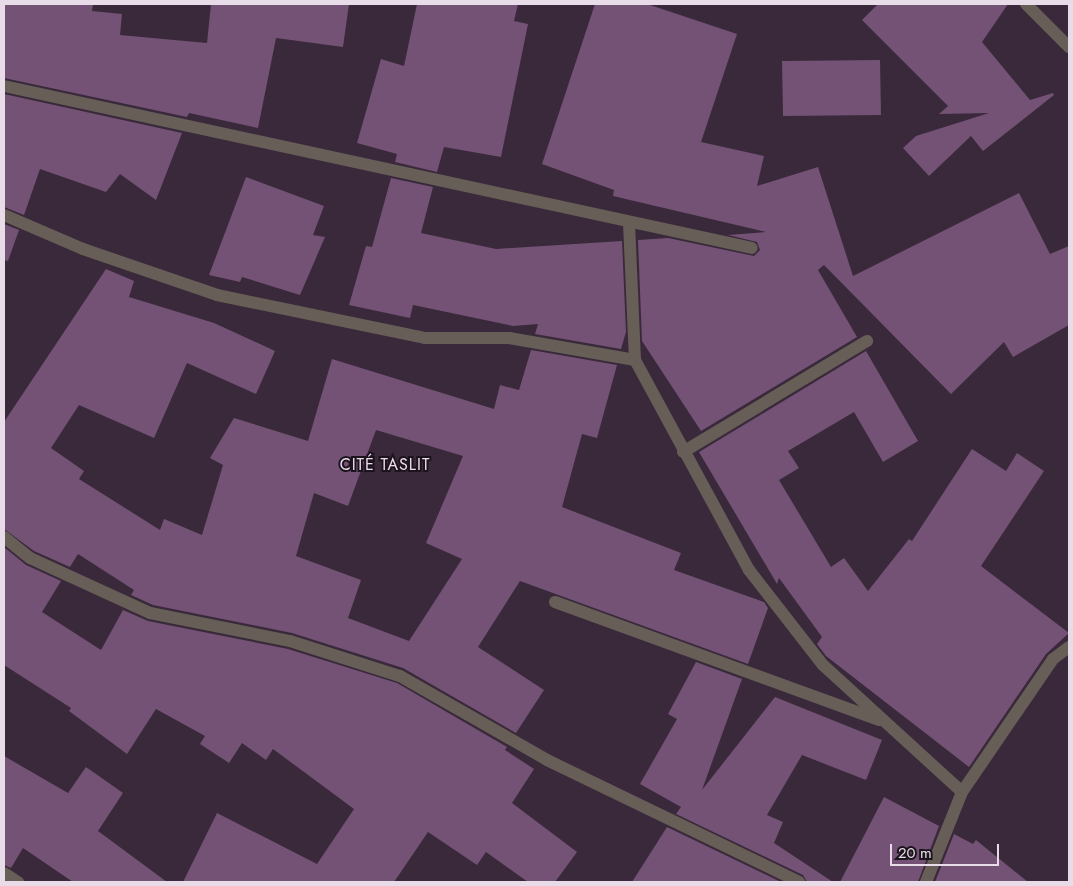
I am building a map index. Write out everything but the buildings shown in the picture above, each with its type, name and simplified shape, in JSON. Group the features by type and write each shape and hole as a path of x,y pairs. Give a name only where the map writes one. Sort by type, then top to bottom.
{"street":[{"path":"1026,4 1069,47"},
{"path":"4,86 629,223 752,248"},
{"path":"4,214 82,249 217,295 425,338 508,338 635,360"},
{"path":"629,223 635,360 683,452 749,570 823,665 962,792"},
{"path":"683,452 867,342"},
{"path":"4,537 30,558 150,613 290,641 400,676 548,760 799,882"},
{"path":"555,602 886,723"},
{"path":"926,882 962,792 1054,658 1069,647"},
{"path":"4,873 18,882"}],"district":[{"name":"CITÉ TASLIT","path":"385,465"}]}
